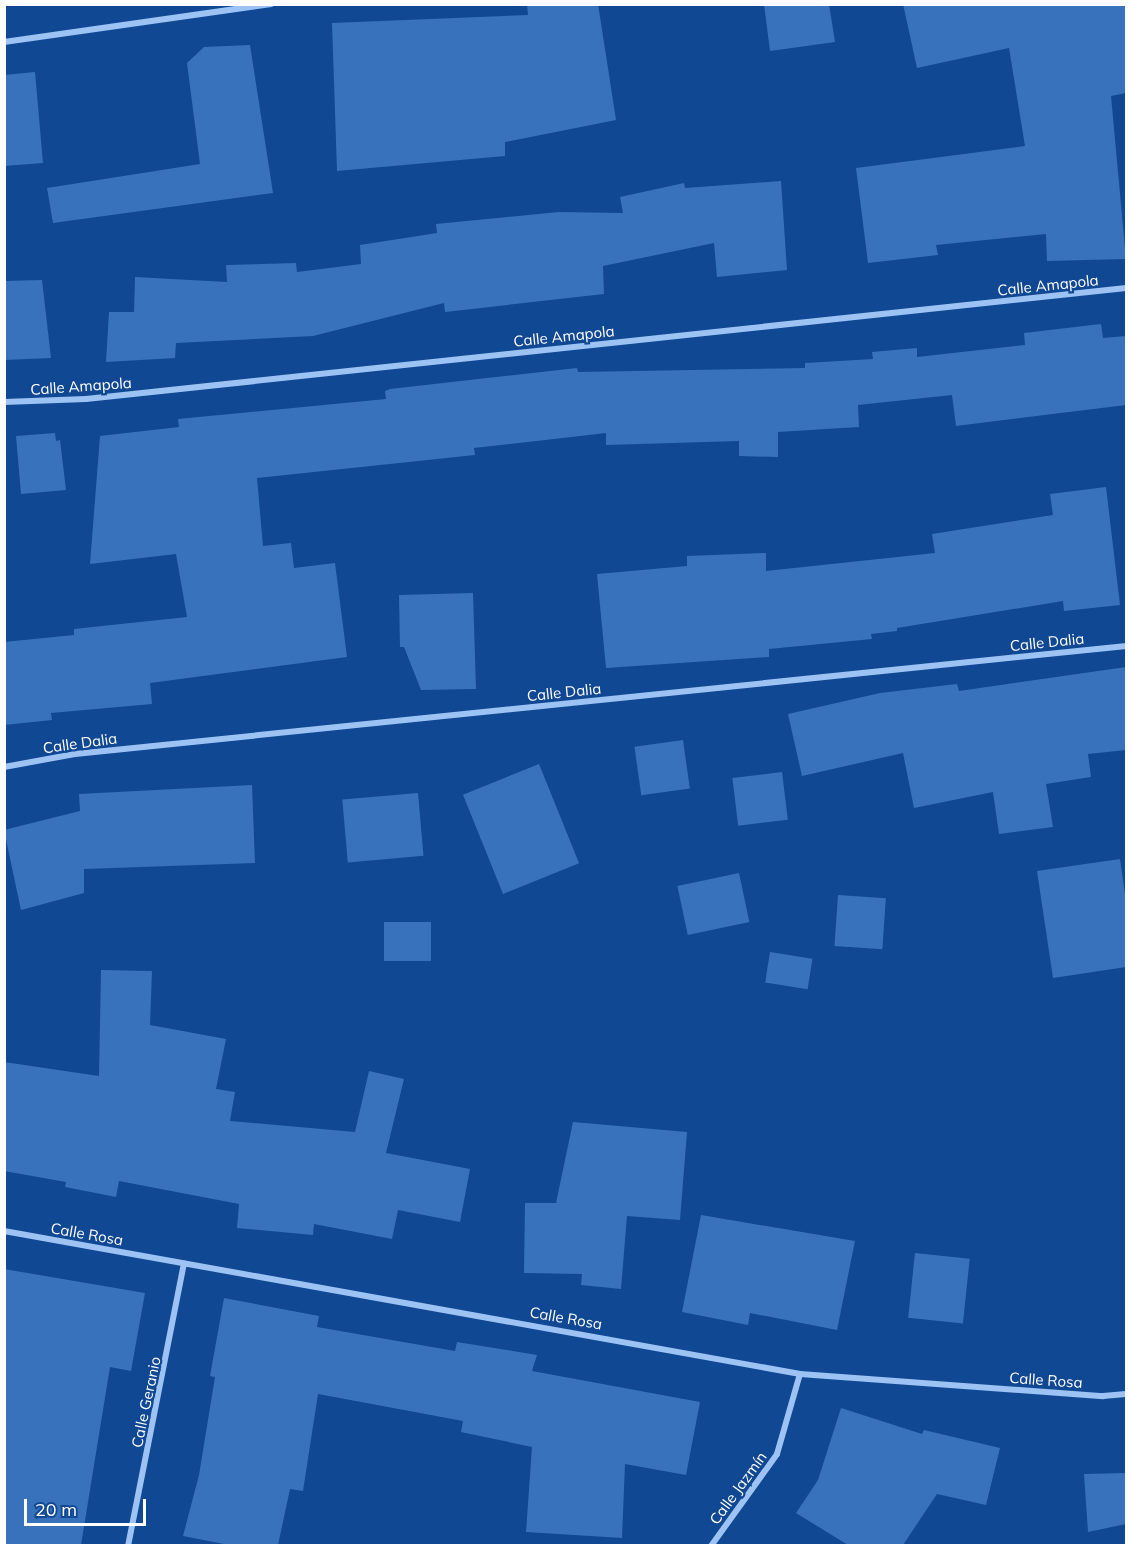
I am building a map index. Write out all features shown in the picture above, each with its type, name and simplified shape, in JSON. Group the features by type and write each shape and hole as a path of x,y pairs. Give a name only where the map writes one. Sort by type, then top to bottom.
{"street":[{"path":"4,42 271,4"},
{"name":"Calle Amapola","path":"4,402 86,399 1126,288"},
{"name":"Calle Dalia","path":"4,767 75,754 1126,646"},
{"name":"Calle Rosa","path":"4,1231 800,1374 1103,1396 1126,1394"},
{"name":"Calle Geranio","path":"128,1545 184,1264"},
{"name":"Calle Jazmín","path":"711,1545 777,1454 800,1374"}],"building":[{"path":"527,4 598,4 616,120 505,142 505,156 337,171 332,23 528,15"},
{"path":"764,4 829,4 835,42 770,51"},
{"path":"903,4 1126,4 1126,93 1111,96 1126,259 1047,261 1046,234 936,245 938,255 868,263 856,168 1025,146 1009,48 917,68"},
{"path":"250,45 273,193 53,223 47,188 200,164 187,63 204,47"},
{"path":"35,72 43,163 4,166 4,75"},
{"path":"781,181 787,270 717,277 714,243 603,266 604,294 445,312 444,303 313,336 176,343 175,358 106,362 109,312 134,312 135,277 227,282 226,265 296,263 297,272 361,264 360,245 437,233 436,224 559,212 623,213 620,197 684,183 685,188"},
{"path":"42,280 51,358 4,360 4,281"},
{"path":"1101,324 1103,338 1126,336 1126,405 956,426 952,395 858,405 859,427 778,432 778,457 739,456 739,441 606,445 606,433 474,448 475,455 257,478 263,546 291,543 294,568 335,563 347,657 150,683 152,704 51,713 52,720 4,725 4,642 74,635 74,629 187,617 176,554 90,564 100,436 179,427 178,419 386,399 385,391 390,389 496,377 577,368 578,372 805,368 805,363 873,359 872,352 917,348 917,357 1025,345 1024,333"},
{"path":"55,433 56,441 60,440 66,490 21,494 16,436"},
{"path":"1106,487 1120,605 1064,611 1063,601 897,628 897,631 871,634 872,639 769,649 769,657 606,668 597,574 687,566 687,556 766,553 766,571 935,553 932,534 1053,515 1050,494"},
{"path":"473,593 476,689 421,690 404,647 400,647 399,595"},
{"path":"1126,667 1126,750 1088,754 1091,777 1046,784 1053,827 999,834 993,792 914,808 903,753 802,776 788,714 880,693 957,684 959,691"},
{"path":"683,740 690,789 641,795 634,747"},
{"path":"539,764 579,863 503,894 463,795"},
{"path":"782,772 788,820 738,826 732,778"},
{"path":"252,785 255,863 84,869 84,893 21,910 4,830 80,811 79,794"},
{"path":"418,793 423,856 348,862 342,800"},
{"path":"1120,859 1126,901 1126,967 1053,978 1037,871"},
{"path":"739,873 749,922 688,935 677,886"},
{"path":"838,895 886,898 882,949 834,946"},
{"path":"384,922 431,922 431,961 384,961"},
{"path":"770,952 812,959 808,989 765,983"},
{"path":"101,970 152,971 150,1025 226,1039 216,1089 235,1092 230,1121 355,1132 369,1071 404,1079 386,1153 470,1169 460,1222 398,1210 392,1239 314,1224 313,1235 237,1228 239,1204 119,1181 116,1197 65,1187 66,1182 4,1171 4,1062 99,1076"},
{"path":"573,1122 687,1132 680,1220 627,1216 621,1289 581,1285 582,1274 524,1273 525,1203 556,1203"},
{"path":"701,1215 855,1241 837,1330 750,1313 748,1325 682,1312"},
{"path":"915,1253 970,1259 963,1323 908,1318"},
{"path":"4,1269 145,1293 131,1371 110,1367 81,1545 4,1545"},
{"path":"224,1298 319,1316 317,1327 455,1351 457,1342 537,1355 532,1371 700,1402 686,1475 625,1464 622,1538 526,1532 532,1447 461,1432 463,1421 318,1394 303,1491 290,1489 278,1545 229,1545 183,1536 199,1475 215,1377 210,1376"},
{"path":"841,1408 922,1434 924,1430 1000,1448 986,1505 937,1494 903,1545 848,1545 796,1513 818,1480"},
{"path":"1126,1473 1126,1524 1088,1532 1084,1474"}]}
